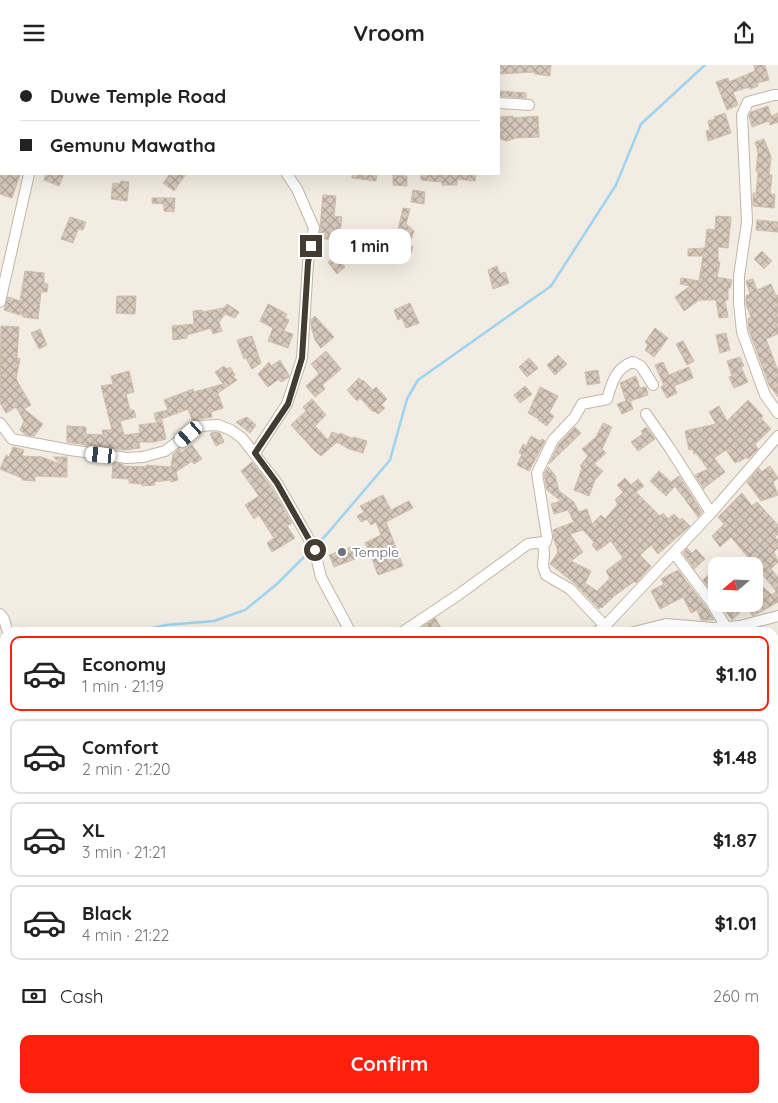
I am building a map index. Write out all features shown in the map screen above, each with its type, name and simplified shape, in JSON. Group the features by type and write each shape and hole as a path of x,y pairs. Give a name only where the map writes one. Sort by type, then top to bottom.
{"street":[{"path":"778,95 748,102 742,115 747,222 739,276 739,303 742,332 765,395 778,413"},
{"path":"500,103 529,105"},
{"path":"0,302 29,175"},
{"path":"255,453 288,404 302,358 308,263 314,228 297,189 288,175"},
{"path":"409,627 458,595 528,544 546,542 547,537 537,473 554,440 574,418 582,404 607,399 615,376 624,365 633,362 641,366 653,385"},
{"path":"646,414 711,513"},
{"path":"0,423 12,439 128,458 143,457 165,451 200,426 218,425 230,430 242,438 277,483 314,547 321,577 348,627"},
{"path":"543,542 543,566 546,575 570,589 605,626 711,513 778,436"},
{"path":"674,553 711,602 726,627"},
{"path":"0,614 6,627"},
{"path":"654,627 666,624 740,626 778,616"}],"building":[{"path":"500,65 551,65 550,76 535,74 535,72 500,74"},
{"path":"754,65 765,65 769,80 757,83 758,86 750,89 749,87 733,92 738,105 727,110 716,82 728,78 729,82 755,71"},
{"path":"500,91 526,93 526,98 500,96"},
{"path":"768,106 771,116 778,113 778,122 770,125 769,121 752,127 749,116 751,112"},
{"path":"725,113 731,133 708,141 706,131 710,130 708,121"},
{"path":"538,116 539,137 516,138 507,141 500,139 500,117"},
{"path":"764,139 771,157 769,175 772,175 770,194 775,194 774,208 753,206 753,193 756,193 758,172 756,171 758,152 755,142"},
{"path":"0,175 20,175 12,198 0,194"},
{"path":"46,175 64,175 59,186 44,180"},
{"path":"169,175 185,175 174,191 163,183"},
{"path":"352,175 377,175 376,181 352,178"},
{"path":"393,175 407,176 407,186 393,185"},
{"path":"421,175 476,175 475,181 457,179 457,185 442,185 442,182 421,180"},
{"path":"121,181 129,182 127,201 111,199 113,183 120,184"},
{"path":"413,190 425,192 424,204 411,202"},
{"path":"323,195 336,196 334,216 342,217 339,241 319,238"},
{"path":"152,198 175,198 174,212 164,211 164,204 152,203"},
{"path":"403,208 410,209 406,224 414,231 409,245 413,247 411,253 407,252 406,255 398,251 398,230"},
{"path":"716,216 731,217 728,248 718,247 718,262 720,262 717,277 732,280 730,288 728,288 728,300 725,300 728,317 719,318 716,300 699,300 684,311 675,297 690,286 680,284 681,278 699,281 703,256 688,256 688,249 705,248 707,229 715,230"},
{"path":"70,217 86,222 83,230 78,229 73,243 61,239"},
{"path":"757,220 778,222 778,232 756,230"},
{"path":"762,251 772,261 764,269 754,259"},
{"path":"336,256 345,267 337,274 328,262"},
{"path":"497,266 500,274 505,272 509,283 493,289 488,270"},
{"path":"25,271 44,273 44,283 48,284 47,292 41,292 38,319 23,317 20,311 20,315 4,310 8,297 20,301"},
{"path":"753,279 757,290 771,284 776,296 778,295 778,334 766,339 778,371 778,397 769,385 749,330 748,319 751,317 746,304 746,296 750,294 746,281"},
{"path":"117,296 136,296 135,314 116,313"},
{"path":"410,303 419,323 406,328 402,318 398,320 394,310"},
{"path":"227,304 239,312 235,318 225,314 219,322 222,331 213,334 211,328 187,335 187,338 173,340 172,326 194,324 193,311 202,310 202,312 224,308"},
{"path":"268,304 287,314 285,318 289,320 284,331 293,334 288,348 268,341 273,328 260,321"},
{"path":"315,316 334,337 321,348 315,340 311,326 311,320"},
{"path":"1,326 19,327 17,358 20,359 16,379 31,405 24,409 43,424 34,436 26,435 20,430 24,421 16,407 6,413 0,403"},
{"path":"655,328 668,338 654,357 645,350 648,345 645,342"},
{"path":"40,329 47,345 39,349 31,333"},
{"path":"726,333 730,350 720,353 716,335"},
{"path":"252,336 261,363 252,369 246,358 244,359 237,340"},
{"path":"683,341 694,361 687,365 676,344"},
{"path":"326,351 341,369 322,385 325,389 315,397 306,386 319,374 311,364"},
{"path":"558,355 567,364 555,375 547,365"},
{"path":"740,357 744,366 741,367 748,382 734,388 729,377 732,376 727,361"},
{"path":"529,358 538,368 527,377 519,367"},
{"path":"280,360 289,377 281,382 279,379 268,387 258,374 269,362 271,366"},
{"path":"663,362 669,375 689,367 693,378 674,386 677,393 667,398 661,387 664,385 655,365"},
{"path":"224,366 227,369 230,367 235,375 233,377 237,380 218,393 223,408 211,412 212,417 198,419 193,422 188,409 156,421 154,413 168,410 164,400 193,389 194,392 223,384 215,372"},
{"path":"598,370 600,383 587,385 585,372"},
{"path":"129,371 134,392 126,394 130,410 134,410 136,417 120,421 124,435 140,433 139,425 162,420 166,439 154,442 139,442 140,448 124,450 67,442 67,426 86,427 86,434 103,435 102,430 112,430 101,386 113,384 111,376"},
{"path":"636,376 640,388 646,387 648,395 630,401 633,409 622,414 617,404 626,401 620,383"},
{"path":"359,378 373,390 376,387 387,399 381,405 385,408 378,414 375,411 373,412 360,398 357,401 347,390"},
{"path":"525,386 532,394 520,403 514,395"},
{"path":"540,387 558,396 549,413 554,416 547,426 528,413"},
{"path":"312,399 326,415 315,426 328,440 332,432 340,435 340,433 353,439 353,437 367,441 363,453 349,449 337,442 321,456 314,450 291,425 306,411 303,407"},
{"path":"748,400 763,416 761,418 771,429 755,444 758,449 748,459 747,457 735,463 726,450 714,458 725,472 704,489 695,475 708,469 696,453 694,454 693,449 689,450 685,431 716,424 709,412 719,406 727,421"},
{"path":"247,417 256,425 250,433 236,422"},
{"path":"603,423 612,427 602,449 606,453 594,464 603,471 595,480 589,496 574,490 582,468 580,466 588,456 582,449 596,437"},
{"path":"575,427 581,433 549,464 559,444"},
{"path":"646,427 655,439 638,451 631,442 643,434 641,431"},
{"path":"213,432 220,433 224,442 216,446 210,434"},
{"path":"531,436 540,441 542,439 545,441 529,471 517,465 522,454 519,453 523,444 526,446"},
{"path":"192,445 202,459 194,464 192,461 176,472 178,480 154,482 155,485 142,486 142,484 129,483 129,479 112,478 113,463 123,464 123,466 171,467 173,454 179,449 181,453"},
{"path":"13,447 24,450 22,456 39,456 63,465 53,457 67,457 67,477 35,476 35,481 22,480 22,478 0,469 6,455 9,457"},
{"path":"252,462 271,487 292,523 287,526 295,538 272,552 267,543 274,538 259,515 254,519 245,505 259,496 241,471"},
{"path":"770,466 778,478 773,482 778,495 761,501 747,482 759,468 761,472"},
{"path":"548,467 555,475 559,491 574,502 579,512 587,509 592,524 601,515 605,519 618,504 615,500 623,492 617,485 625,478 631,485 638,479 644,486 636,492 660,516 663,513 668,519 674,514 680,520 682,518 690,526 658,554 651,545 640,555 651,566 636,583 635,581 599,609 573,582 550,564 558,552 553,530 574,522 568,510 554,514 551,504 561,501 547,490 544,474","holes":["583,530 594,542 592,545 597,551 611,541 623,558 606,571 610,578 597,591 585,583 591,571 571,561 583,552 570,534"]},
{"path":"659,471 671,482 679,476 702,512 698,517 675,486 666,496 650,481"},
{"path":"742,493 752,506 757,502 778,525 778,534 775,537 778,540 778,548 774,552 778,562 771,569 778,577 778,602 763,610 763,587 772,595 776,591 763,575 763,557 748,557 731,537 720,547 712,536 724,524 718,517"},
{"path":"383,495 391,510 409,501 413,508 386,522 403,566 378,575 371,556 367,558 364,550 368,549 365,543 381,535 376,522 371,525 367,519 361,522 357,516 364,512 360,506"},
{"path":"351,547 355,559 334,567 329,555"},
{"path":"687,548 692,553 696,549 705,559 694,569 683,553"},
{"path":"678,570 714,620 701,620 697,610 691,613 683,597 660,609 651,591 664,584 661,579"},
{"path":"708,575 708,587 703,580"},
{"path":"727,613 740,613 732,620"},
{"path":"435,618 441,627 422,627"}],"waterway":[{"path":"316,545 390,460 407,399 418,380 551,286 616,185 641,124 705,65"},
{"path":"158,627 214,621 245,610 277,584 311,550"}],"place":[{"name":"Temple","path":"342,552"}],"route":[{"path":"311,246 308,263 302,358 288,404 255,453 277,483 315,550"}]}
